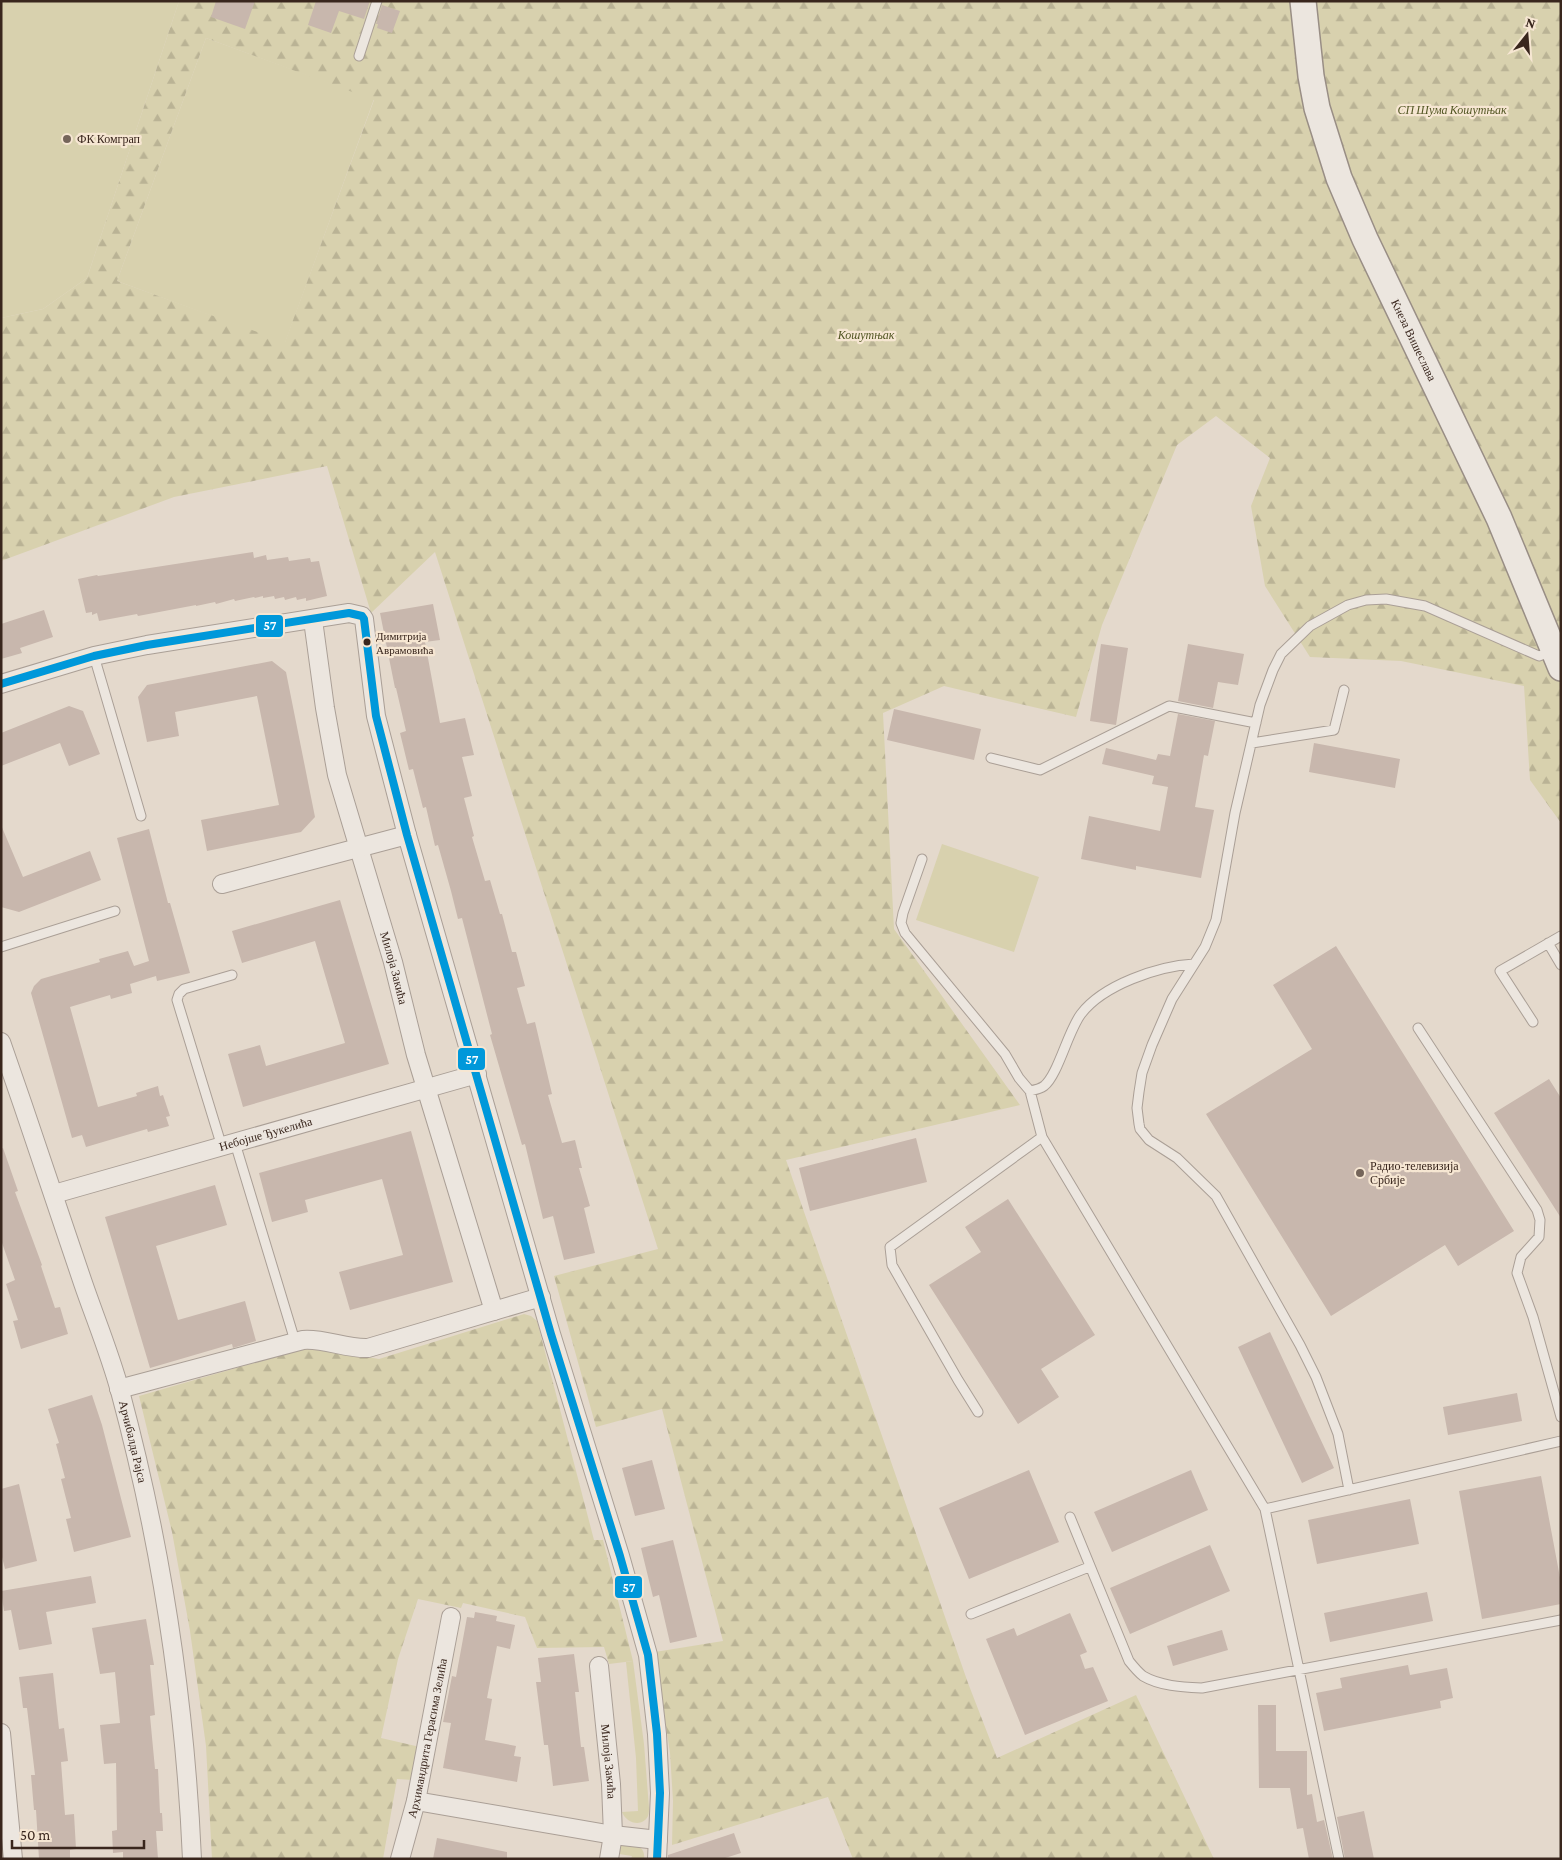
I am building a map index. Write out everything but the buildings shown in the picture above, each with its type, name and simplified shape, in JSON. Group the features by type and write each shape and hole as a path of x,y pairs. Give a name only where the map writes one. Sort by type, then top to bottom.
{"main road":[{"name":"Кнеза Вишеслава","path":"1303,1 1311,76 1324,133 1339,178 1364,239 1499,518 1557,659"}],"street":[{"path":"1,684 94,656 208,635 349,613 362,616 364,619 376,716 407,834 541,1297 620,1556 648,1656 657,1734 660,1793 657,1859"},
{"name":"Милоја Закића","path":"313,620 325,708 337,775 392,962 416,1055 494,1311"},
{"path":"222,884 407,834"},
{"name":"Арчибалда Рајса","path":"1,1042 119,1389 155,1544 174,1659 186,1766 192,1859"},
{"name":"Небојше Ђукелића","path":"54,1194 477,1074"},
{"path":"119,1389 295,1341 312,1340 368,1348 541,1297"},
{"name":"Архимандрита Герасима Зелића","path":"400,1859 416,1801 451,1617"},
{"name":"Милоја Закића","path":"599,1666 611,1784 613,1835 609,1859"},
{"path":"1,1733 13,1859"},
{"path":"416,1801 613,1835 658,1840"}],"lane":[{"path":"359,56 377,1"},
{"path":"1349,1490 1338,1434 1316,1377 1216,1196 1176,1158 1149,1140 1140,1129 1137,1108 1142,1073 1162,1020 1210,936 1216,920 1235,813 1260,705 1272,670 1281,654 1293,641 1310,626 1348,605 1366,600 1386,599 1425,606 1539,656 1557,659"},
{"path":"94,656 141,816"},
{"path":"1252,743 1334,730 1344,690"},
{"path":"991,758 1040,770 1169,706 1256,723"},
{"path":"922,859 903,913 901,923 905,932 1005,1054 1019,1078 1030,1091 1042,1138 1265,1509 1339,1859"},
{"path":"1,947 115,911"},
{"path":"1533,1022 1500,971 1561,936"},
{"path":"1548,943 1561,965"},
{"path":"1030,1091 1044,1086 1051,1078 1075,1023 1089,1005 1121,984 1146,973 1180,965 1194,964"},
{"path":"232,975 184,989 179,994 178,1000 295,1341"},
{"path":"1418,1028 1537,1210 1540,1220 1538,1237 1521,1257 1517,1273 1534,1317 1561,1417"},
{"path":"978,1412 892,1265 890,1247 1042,1138"},
{"path":"1265,1509 1561,1441"},
{"path":"1070,1517 1129,1661 1142,1675 1159,1683 1202,1688 1561,1620"},
{"path":"971,1614 1089,1567"}],"green space":[{"name":"ФК Комграп","path":"1,1 179,1 87,278 43,309 1,318"},
{"name":"Кошутњак","path":"179,1 1561,1 1561,823 1530,780 1524,686 1401,661 1310,657 1265,586 1251,506 1270,458 1216,416 1177,445 1102,625 1076,717 944,686 883,713 894,929 1020,1105 786,1160 968,1683 997,1758 1136,1695 1214,1859 853,1859 828,1797 672,1845 673,1801 670,1753 655,1652 723,1641 662,1409 596,1427 554,1276 658,1249 435,552 371,613 327,466 174,497 1,561 1,318 43,309 87,278","holes":["206,38 374,100 285,342 117,281"]},
{"path":"206,38 374,99 285,343 117,281"},
{"path":"942,844 1039,877 1014,952 916,920"},
{"path":"524,1314 531,1316 537,1321 594,1540 603,1540 633,1661 609,1664 604,1647 537,1648 525,1617 463,1603 461,1608 418,1599 398,1659 381,1738 420,1747 413,1780 397,1779 383,1859 212,1859 206,1746 190,1631 172,1532 139,1396 302,1349 320,1349 379,1359"},
{"path":"633,1661 644,1744 649,1808 648,1816 645,1820 638,1823 627,1819 622,1812 638,1811 636,1758 626,1662"},
{"path":"625,1843 641,1848 644,1859 631,1859 632,1856 619,1854 621,1846"}],"transit line":[{"name":"57","path":"1,684 94,656 147,645 349,613 362,616 364,619 376,716 407,835 551,1334 620,1556 648,1655 657,1734 660,1793 657,1859"}],"place":[{"name":"ФК Комграп","path":"67,139"},
{"name":"Димитрија Аврамовића","path":"367,642"},
{"name":"Радио-телевизија Србије","path":"1360,1173"}],"park label":[{"name":"СП Шума Кошутњак","path":"1452,110"}]}
